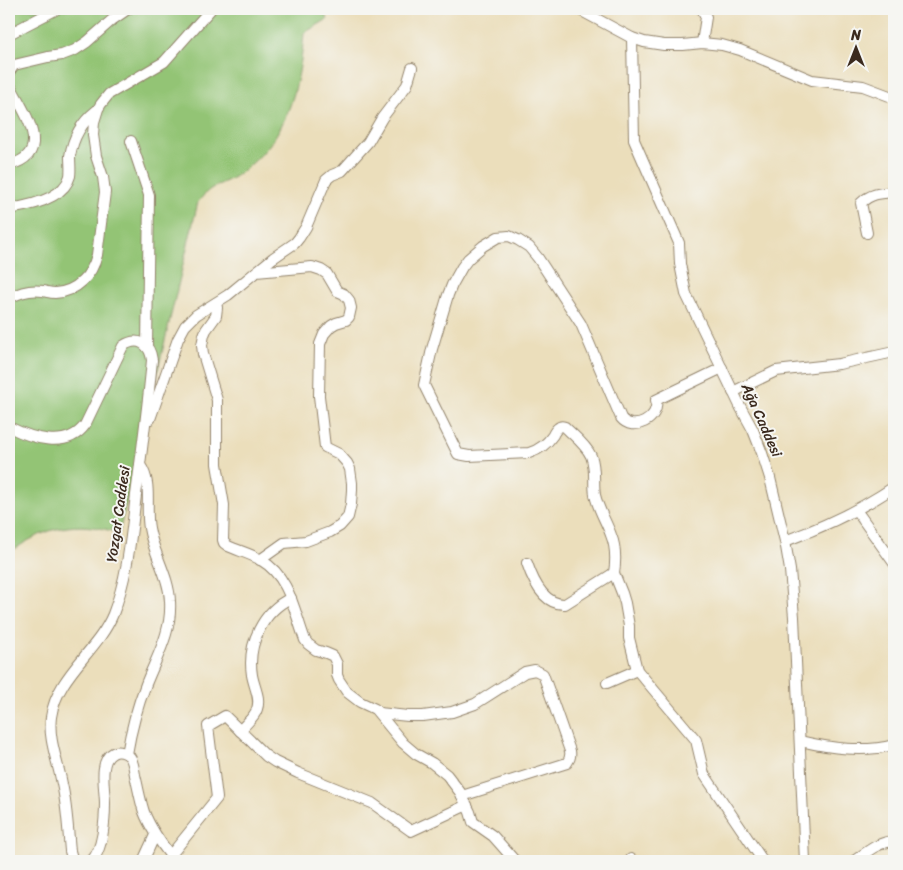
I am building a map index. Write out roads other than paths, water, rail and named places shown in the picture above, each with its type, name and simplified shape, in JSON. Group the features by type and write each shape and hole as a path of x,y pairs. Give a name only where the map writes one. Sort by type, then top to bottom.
{"street":[{"path":"9,34 57,9"},
{"path":"9,72 14,65 62,55 75,50 128,9"},
{"path":"9,208 38,203 55,195 62,189 70,174 70,156 76,137 85,122 109,94 164,62 211,9"},
{"path":"578,9 632,38 644,42 664,45 722,44 812,80 863,86 892,96 894,95"},
{"path":"702,9 706,17 702,43"},
{"name":"Ağa Caddesi","path":"632,38 634,140 679,243 680,269 686,294 753,430 762,453 785,541 791,578 794,617 804,861"},
{"path":"144,436 181,333 189,321 228,295 299,238 326,180 342,171 368,142 382,118 406,85 412,68"},
{"path":"9,83 31,125 34,140 31,151 27,156 20,162 9,165"},
{"path":"9,298 16,294 37,290 56,293 68,291 84,280 91,270 97,255 105,192 93,135 98,109"},
{"name":"Yozgat Caddesi","path":"76,861 72,858 70,851 66,805 51,734 51,719 54,704 69,677 100,638 110,621 122,585 128,561 152,360 152,355 147,347 149,195 131,141"},
{"path":"867,233 861,203 872,195 894,192"},
{"path":"722,368 656,400 655,413 649,419 634,424 627,423 621,418 581,324 538,258 528,246 510,236 498,237 475,252 456,276 448,295 432,349 424,385 458,454 469,456 529,453 547,443 561,426 566,428 588,451 594,467 593,481 596,498 614,544 614,573 625,603 629,638 637,670 696,740 704,774 763,861"},
{"path":"256,272 312,267 321,270 329,277 337,291 347,297 351,308 346,320 331,326 324,334 319,350 319,396 325,447 339,454 350,469 352,483 350,510 345,522 336,530 306,541 284,543 260,560"},
{"path":"216,303 216,316 206,330 202,345 217,400 217,464 224,505 224,543 260,560 274,571 291,598 308,644 316,650 332,656 337,664 337,675 344,688 360,702 375,709 409,749 440,769 454,784 464,800 473,822 493,836 515,861"},
{"path":"9,427 30,436 46,439 64,438 76,434 85,425 123,346 136,341 147,347"},
{"path":"733,392 776,371 839,364 894,352"},
{"path":"140,465 148,482 147,515 149,528 169,591 170,612 164,643 136,712 129,757 144,811 155,835 172,859 217,798 208,726 225,716 266,756 275,762 372,803 411,831 464,800 569,761 570,751 543,674 535,670 525,672 475,704 452,712 423,716 400,716 378,713"},
{"path":"785,541 856,510 894,487"},
{"path":"856,510 894,563"},
{"path":"527,563 541,591 552,602 561,604 566,604 614,573"},
{"path":"240,730 256,713 258,706 258,697 251,669 252,651 261,625 270,612 291,598"},
{"path":"607,683 637,670"},
{"path":"800,741 832,748 849,749 894,745"},
{"path":"92,861 96,857 103,831 106,759 114,752 119,751 129,757"},
{"path":"144,861 155,835"},
{"path":"854,861 879,844 894,841"}]}
